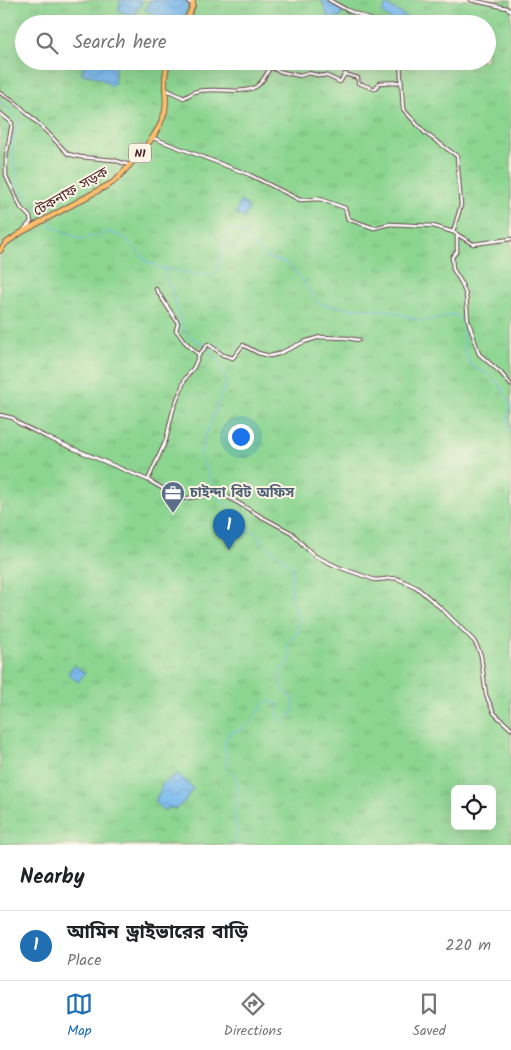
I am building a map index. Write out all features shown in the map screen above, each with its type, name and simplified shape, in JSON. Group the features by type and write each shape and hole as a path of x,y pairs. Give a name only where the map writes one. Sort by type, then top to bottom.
{"highway":[{"path":"188,15 193,2"},
{"name":"টেকনাফ সড়ক","path":"0,251 6,243 22,232 112,184 153,138 159,127 165,110 166,70"}],"street":[{"path":"186,0 193,2"},
{"path":"329,0 360,15"},
{"path":"471,0 507,8 511,11"},
{"path":"165,90 184,98 195,92 208,90 229,91 255,88 263,80 268,70"},
{"path":"276,70 300,76 308,73 325,75 340,82 345,74 358,78 358,83 375,89 380,83 401,82"},
{"path":"400,70 403,109 425,133 457,156 461,205 453,232"},
{"path":"0,93 12,100 68,154 114,160 129,165"},
{"path":"0,113 12,123 6,157 6,176 21,208 30,217 31,222 22,232"},
{"path":"153,138 250,175 300,200 320,199 345,208 348,219 374,228 390,224 433,226 453,232 473,244 511,239"},
{"path":"457,235 457,251 452,257 454,269 466,295 468,320 478,354 502,373 511,385"},
{"path":"156,289 178,323 176,330 184,341 199,355"},
{"path":"148,480 166,440 184,379 208,344 223,355 233,358 243,345 258,354 270,356 320,337 360,340"},
{"path":"0,415 13,418 18,423 46,437 148,480 175,498 182,499 221,493 292,533 315,556 338,567 375,580 396,578 416,587 443,610 474,641 481,656 486,695 494,713 511,729"}],"green space":[{"path":"0,0 511,0 511,845 0,845"}],"water":[{"path":"120,0 142,1 134,15 118,10"},
{"path":"150,0 184,0 189,3 184,15 154,15 145,10"},
{"path":"321,0 326,0 344,10 342,15 327,14"},
{"path":"386,4 404,15 385,15 382,13"},
{"path":"83,70 115,70 114,84 111,87 98,77 81,74"},
{"path":"240,201 247,205 248,210 244,218 236,214"},
{"path":"74,665 85,673 78,682 68,673"},
{"path":"178,774 193,788 185,801 175,810 173,807 171,809 168,807 165,811 155,802 161,785"}],"waterway":[{"path":"0,102 4,103 19,120 12,151 19,188 45,218"},
{"path":"48,221 52,226 80,239 111,232 126,239 148,263 163,268 206,276 213,274 219,266 224,238 230,229 246,235 264,257 287,263 319,304 346,308 387,310 422,321 455,314 463,321 465,350 471,366 489,375 497,382 511,405"},
{"path":"163,269 182,327 186,334 203,344 218,360 227,381 200,454 218,497 242,525 258,535 269,548 293,567 291,602 298,616 298,632 288,643 291,660 279,672 282,686 294,702 293,709 290,716 282,722 278,720 278,704 268,701 250,724 230,732 224,743 227,765 238,781 235,816 236,831 232,845"},
{"path":"511,406 508,419 511,431"}],"place":[{"name":"চাইন্দা বিট অফিস","path":"173,514"},
{"name":"আমিন ড্রাইভারের বাড়ি","path":"229,550"}]}
